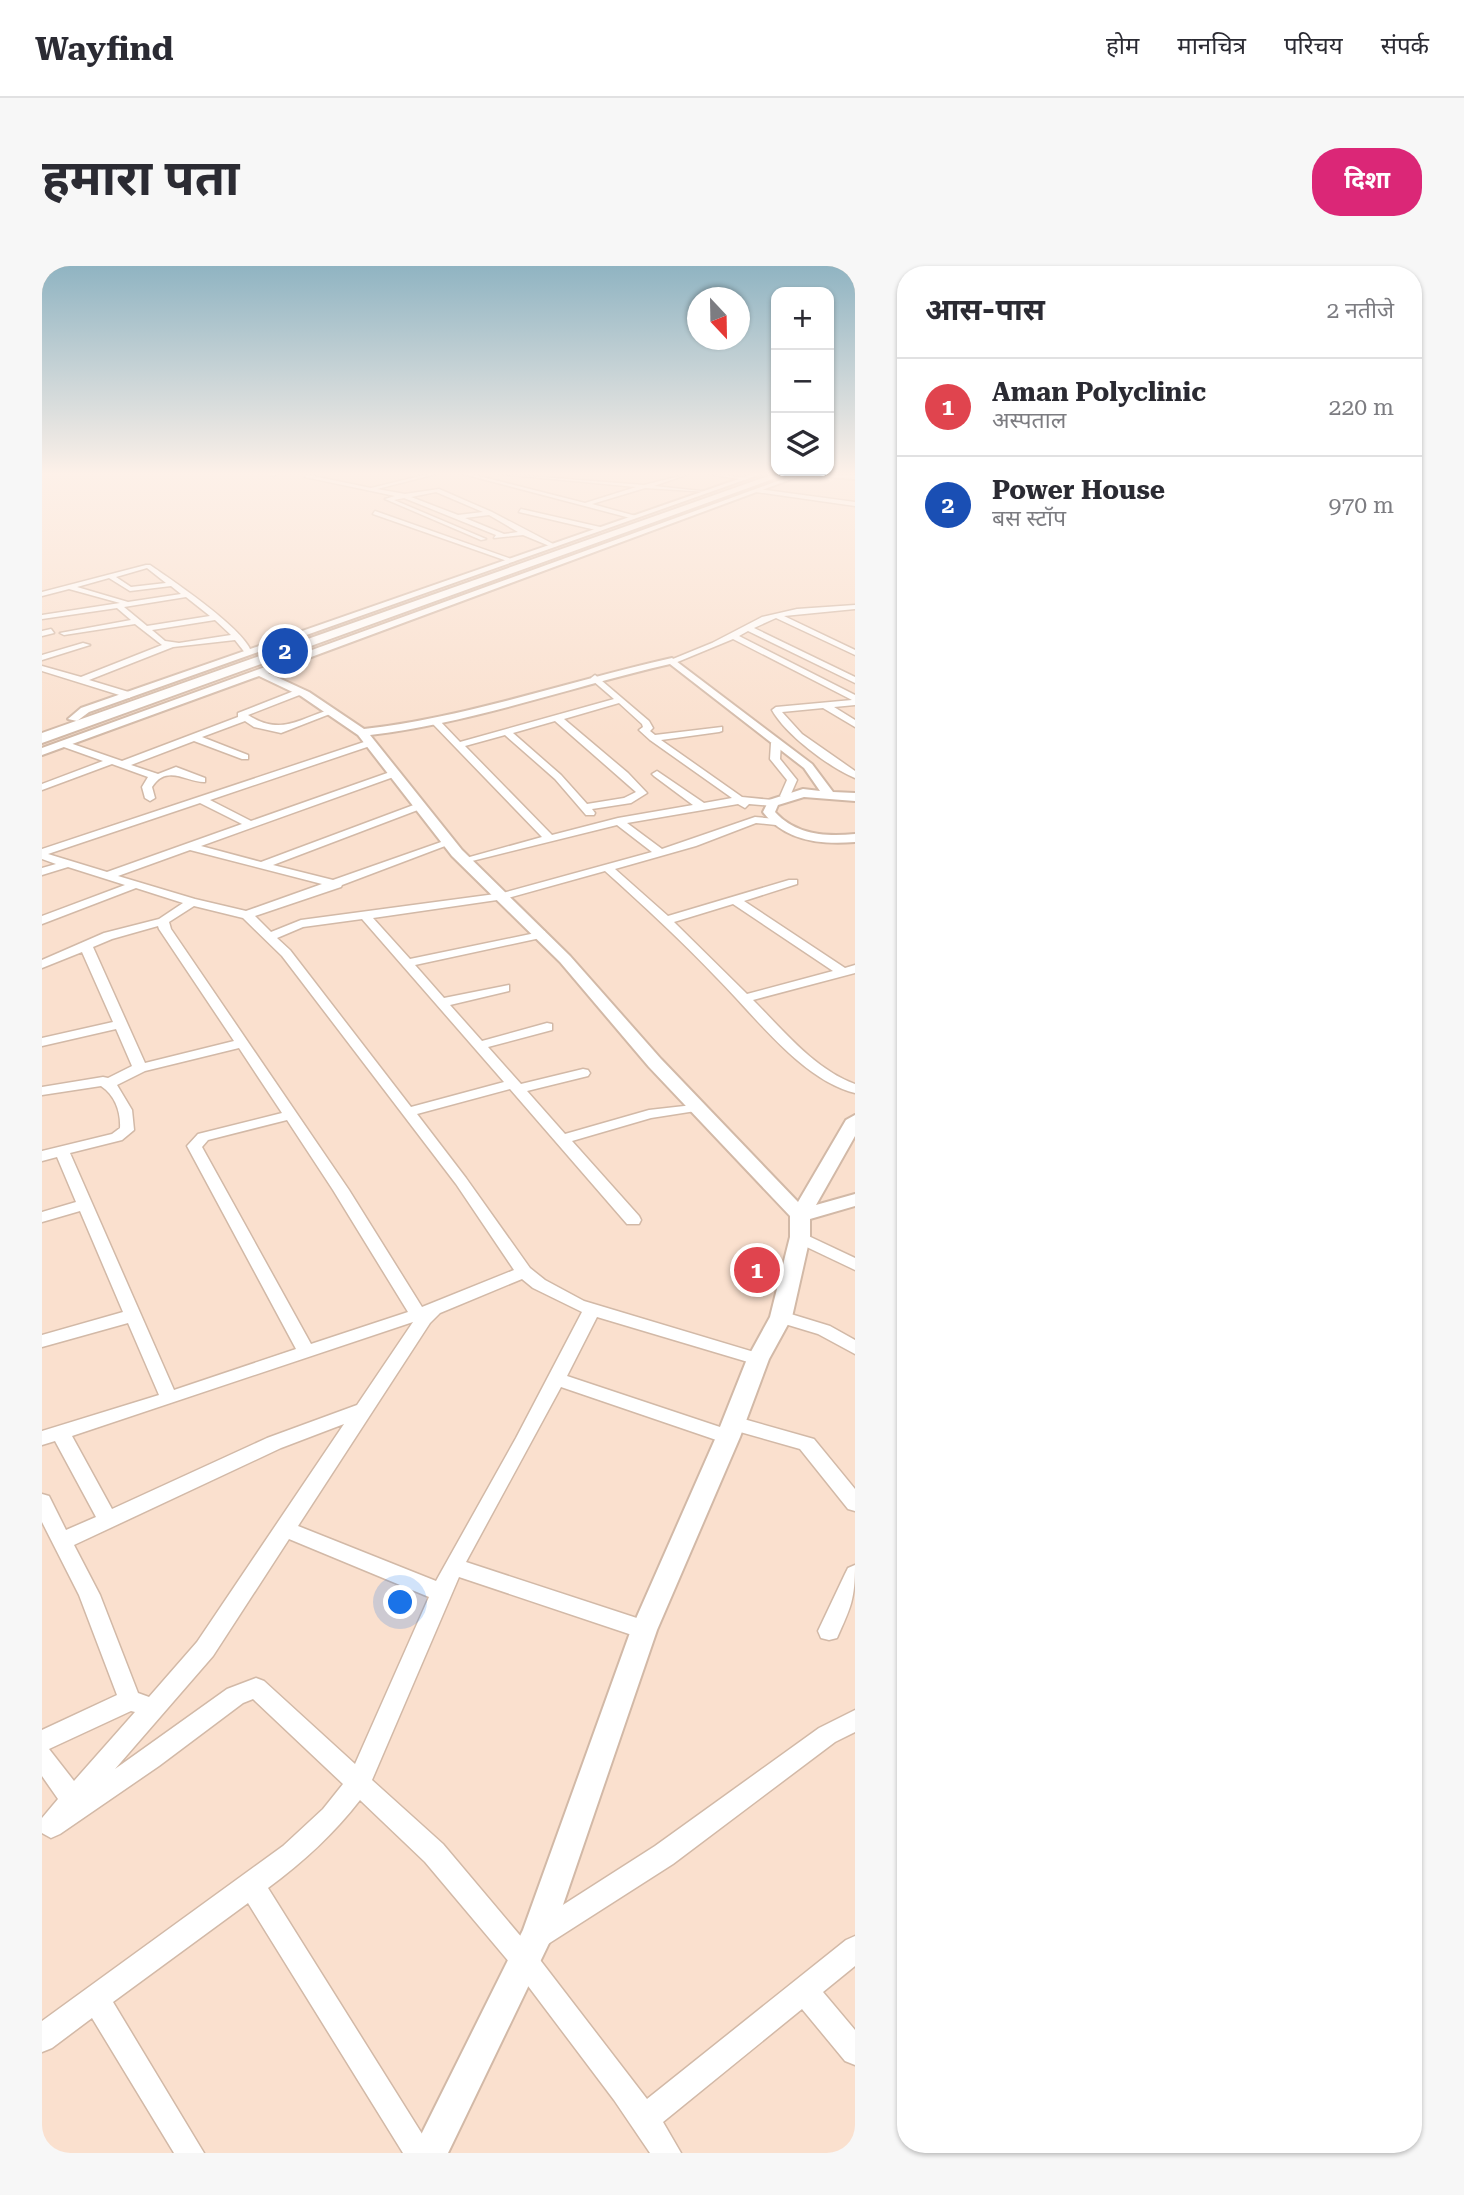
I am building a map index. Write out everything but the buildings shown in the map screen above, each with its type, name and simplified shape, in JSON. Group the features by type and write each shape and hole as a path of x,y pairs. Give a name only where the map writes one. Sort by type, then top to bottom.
{"highway":[{"path":"42,730 519,562"},
{"path":"42,738 535,562"}],"street":[{"path":"73,719 85,710 509,562"},
{"path":"42,752 564,562"},
{"path":"42,596 148,566 188,595 249,652"},
{"path":"110,576 128,589"},
{"path":"96,594 172,584"},
{"path":"70,587 131,604"},
{"path":"42,617 188,595"},
{"path":"42,596 53,600"},
{"path":"65,604 87,610"},
{"path":"119,606 163,643 170,645"},
{"path":"42,855 366,738 595,678 672,662 776,615 855,607"},
{"path":"831,608 855,618"},
{"path":"776,615 855,653"},
{"path":"147,628 215,618"},
{"path":"64,633 137,621"},
{"path":"749,628 855,680"},
{"path":"733,636 855,700"},
{"path":"82,680 170,645 236,637"},
{"path":"42,658 86,645"},
{"path":"672,662 808,766 827,792"},
{"path":"42,668 129,695"},
{"path":"261,673 299,692 366,738 396,773 448,843 541,934 800,1226 855,1265"},
{"path":"844,675 855,673"},
{"path":"595,678 646,723 648,727 644,730 653,738 741,800 755,820"},
{"path":"243,719 244,713 299,692"},
{"path":"459,745 621,700"},
{"path":"855,700 776,710 778,716 797,733 855,775"},
{"path":"825,705 855,724"},
{"path":"42,788 243,719 281,730 331,712"},
{"path":"556,717 625,775 642,793 627,801 585,807"},
{"path":"435,721 548,837"},
{"path":"653,738 719,729"},
{"path":"507,732 601,825"},
{"path":"193,737 245,757"},
{"path":"775,743 775,759 792,780 769,812 776,822"},
{"path":"64,744 118,762 153,779"},
{"path":"150,798 147,787 153,779 176,770 202,779"},
{"path":"107,876 396,773"},
{"path":"657,774 702,807"},
{"path":"464,860 618,821 741,800 779,799 827,792 855,797"},
{"path":"200,799 249,824"},
{"path":"263,865 419,806"},
{"path":"269,937 301,924 504,896 662,853 755,820 776,822 814,837 851,842"},
{"path":"618,821 662,853"},
{"path":"42,855 192,902 247,915 337,885 448,843"},
{"path":"187,846 337,885"},
{"path":"42,872 67,864"},
{"path":"608,868 805,1058 845,1087 855,1088"},
{"path":"665,921 793,882"},
{"path":"42,920 135,885"},
{"path":"735,900 848,970"},
{"path":"42,964 108,936 163,921 192,902"},
{"path":"281,904 301,924"},
{"path":"247,915 286,953 461,1181 524,1272 539,1284 592,1309 758,1359"},
{"path":"366,917 633,1220"},
{"path":"47,1829 205,1649 424,1319 426,1311 290,1115 165,929 163,921"},
{"path":"405,964 541,934"},
{"path":"86,946 140,1068"},
{"path":"745,998 848,970"},
{"path":"440,1003 505,988"},
{"path":"42,1042 121,1024"},
{"path":"478,1046 547,1027"},
{"path":"110,1083 140,1068 243,1043"},
{"path":"408,1112 583,1073"},
{"path":"42,1091 103,1081 110,1083 116,1088 129,1123 127,1130 117,1137 42,1156"},
{"path":"561,1140 649,1114 697,1107"},
{"path":"290,1115 203,1137 194,1146 306,1351"},
{"path":"430,2153 530,1949 644,1630 731,1430 758,1359 781,1317 800,1226 855,1120"},
{"path":"62,1151 169,1398"},
{"path":"800,1226 855,1200"},
{"path":"42,1217 85,1205"},
{"path":"107,1519 51,1436 426,1311 524,1272"},
{"path":"42,2038 302,1846 332,1816 358,1784 453,1566 592,1309"},
{"path":"42,1341 134,1315"},
{"path":"781,1317 824,1330 855,1348"},
{"path":"556,1379 731,1430 807,1444 855,1503"},
{"path":"61,1542 274,1443 365,1409"},
{"path":"42,1502 89,1595 130,1700"},
{"path":"285,1530 443,1593"},
{"path":"453,1566 644,1630"},
{"path":"829,1631 855,1574"},
{"path":"47,1829 152,1758 235,1696 256,1688 434,1853 530,1949 667,2153"},
{"path":"42,1741 130,1700 154,1709"},
{"path":"530,1949 827,1735 855,1720"},
{"path":"42,1757 72,1798"},
{"path":"251,1885 420,2153"},
{"path":"644,2119 855,1949"},
{"path":"805,1991 855,2051"},
{"path":"96,1999 190,2153"}],"place":[{"name":"Power House","path":"285,651"},
{"name":"Aman Polyclinic","path":"757,1270"}]}
